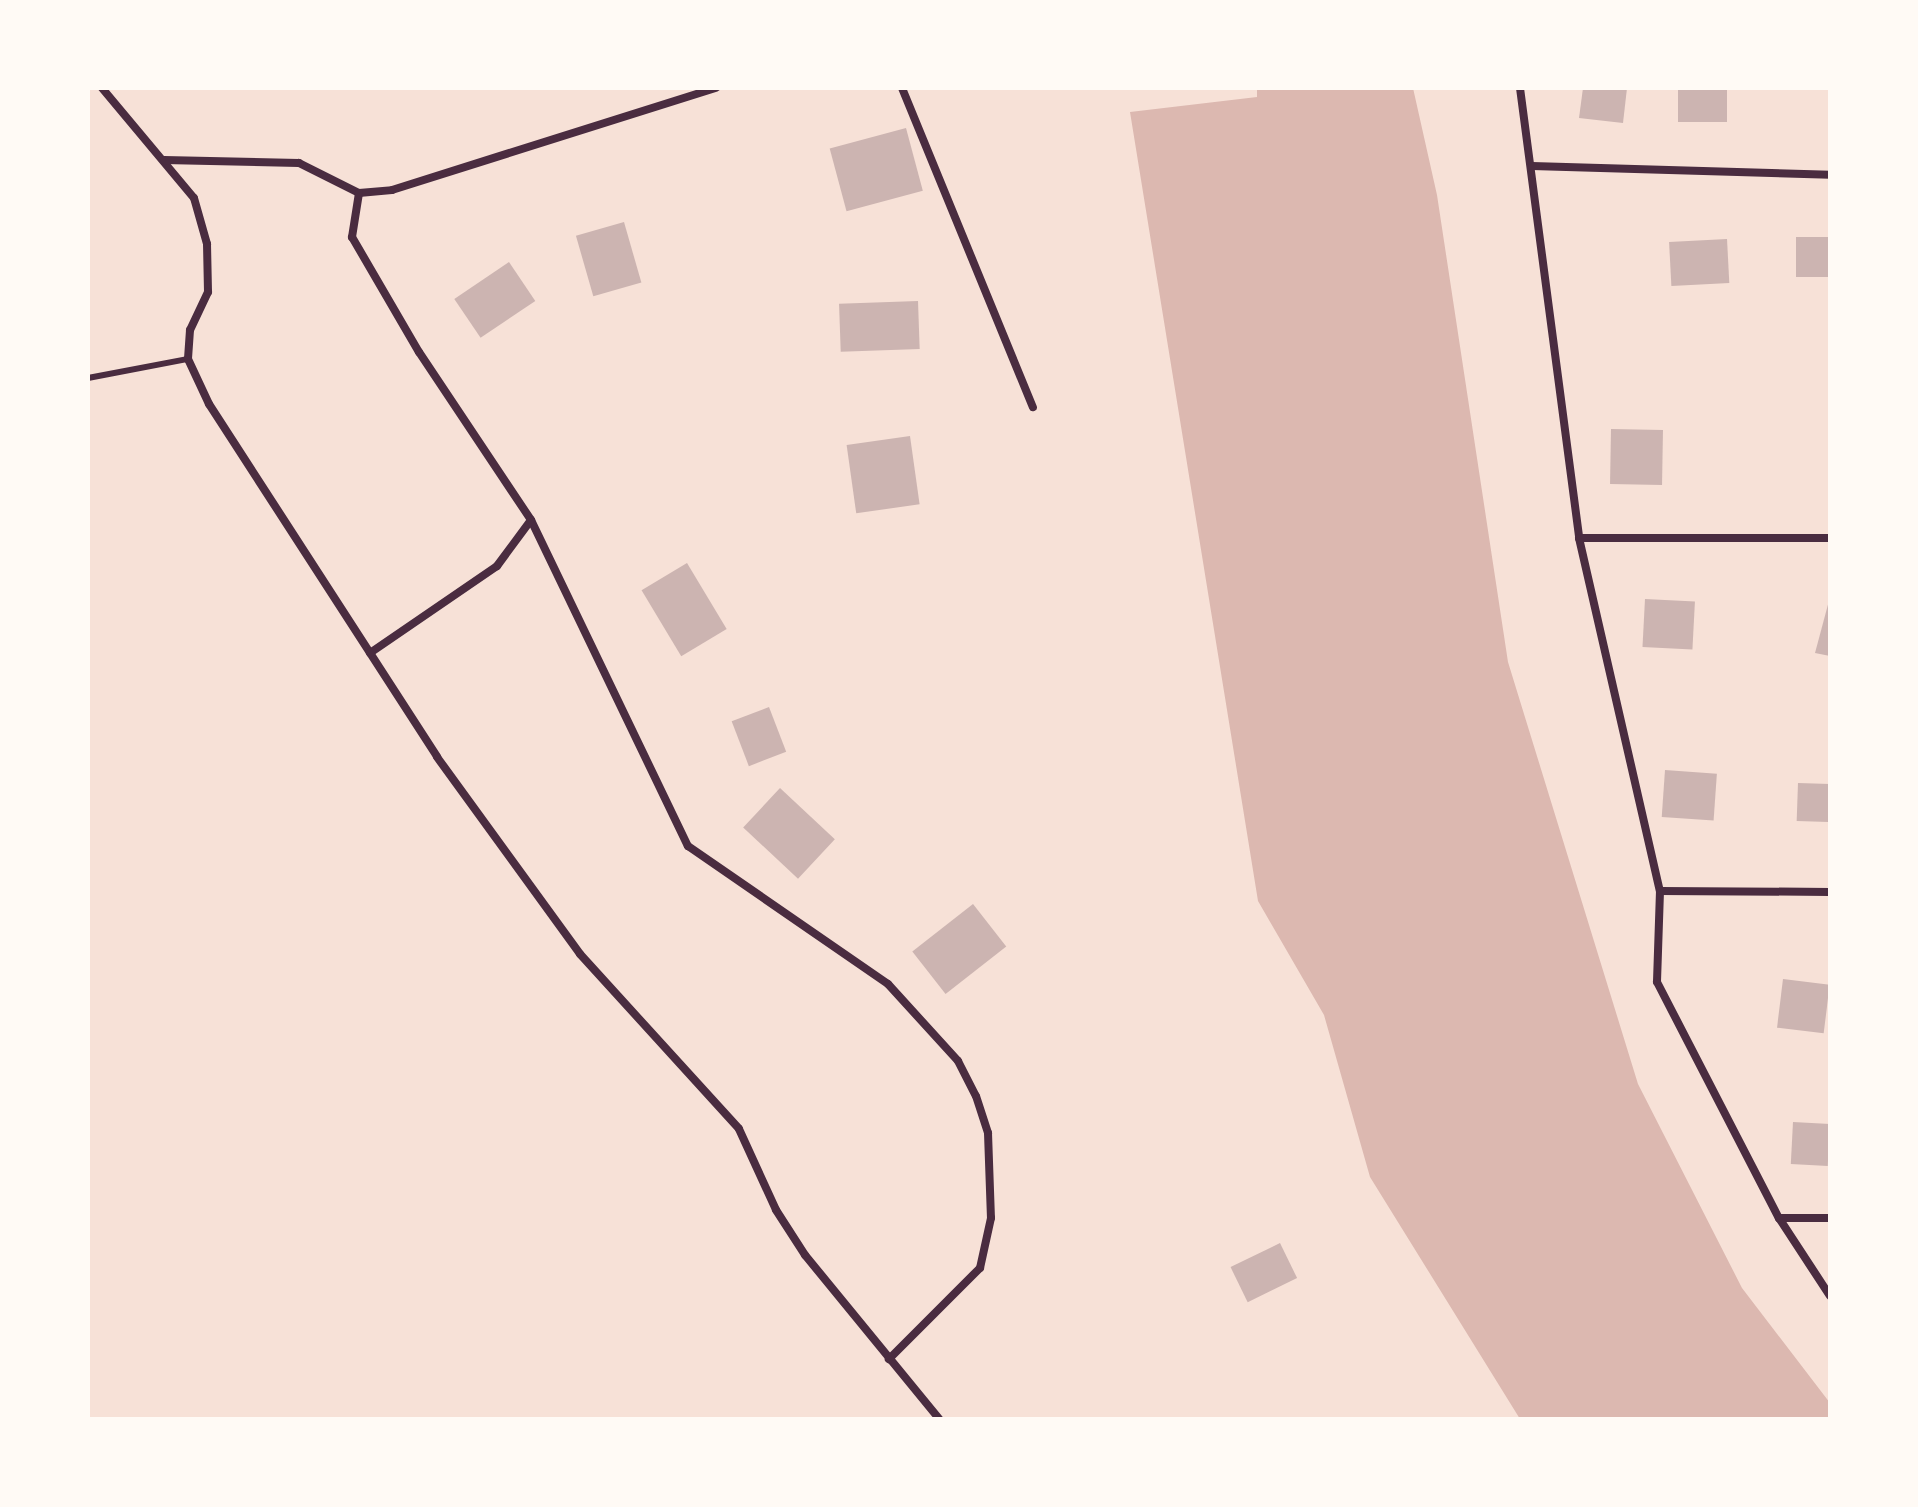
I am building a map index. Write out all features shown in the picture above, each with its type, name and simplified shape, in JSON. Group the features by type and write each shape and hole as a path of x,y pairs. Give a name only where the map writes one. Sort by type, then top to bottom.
{"street":[{"path":"102,88 194,198 207,244 208,292 190,330 188,359 209,404 437,757 580,954 739,1129 776,1210 805,1255 939,1419"},
{"path":"685,88 688,98"},
{"path":"164,160 299,163 359,193 392,190 716,88"},
{"path":"902,88 1033,407"},
{"path":"1520,88 1579,538 1660,891 1657,982 1779,1218 1830,1296"},
{"path":"1532,166 1830,175"},
{"path":"359,193 352,237 419,352 531,520 688,846 888,984 958,1061 976,1096 988,1133 991,1218 980,1268 889,1359"},
{"path":"370,653 497,566 531,520"},
{"path":"1579,538 1830,538"},
{"path":"1660,891 1830,892"},
{"path":"1779,1218 1830,1218"}],"lane":[{"path":"88,378 188,359"}],"shaded area":[{"path":"1257,88 1413,88 1437,195 1508,662 1638,1084 1742,1288 1830,1403 1830,1419 1520,1419 1370,1177 1324,1015 1258,901 1130,112 1257,97"}],"building":[{"path":"1583,88 1627,88 1623,123 1579,118"},
{"path":"1678,88 1727,88 1727,122 1678,122"},
{"path":"906,128 923,191 847,211 830,148"},
{"path":"624,222 641,283 593,296 576,236"},
{"path":"1796,237 1830,237 1830,277 1796,277"},
{"path":"1727,239 1729,283 1671,286 1669,242"},
{"path":"509,262 535,301 481,338 454,299"},
{"path":"918,301 920,349 841,352 839,304"},
{"path":"1611,429 1663,430 1662,485 1610,484"},
{"path":"910,436 920,504 856,513 847,445"},
{"path":"687,563 727,629 681,656 642,590"},
{"path":"1830,597 1830,656 1815,653"},
{"path":"1645,599 1695,602 1692,650 1642,647"},
{"path":"769,707 786,752 749,766 732,721"},
{"path":"1665,770 1717,774 1714,821 1662,817"},
{"path":"1798,783 1830,784 1829,822 1797,821"},
{"path":"780,788 835,839 798,879 743,827"},
{"path":"973,904 1006,947 946,994 912,951"},
{"path":"1783,979 1830,985 1824,1033 1777,1028"},
{"path":"1793,1122 1830,1124 1828,1166 1791,1164"},
{"path":"1280,1243 1297,1278 1248,1302 1231,1267"}]}
